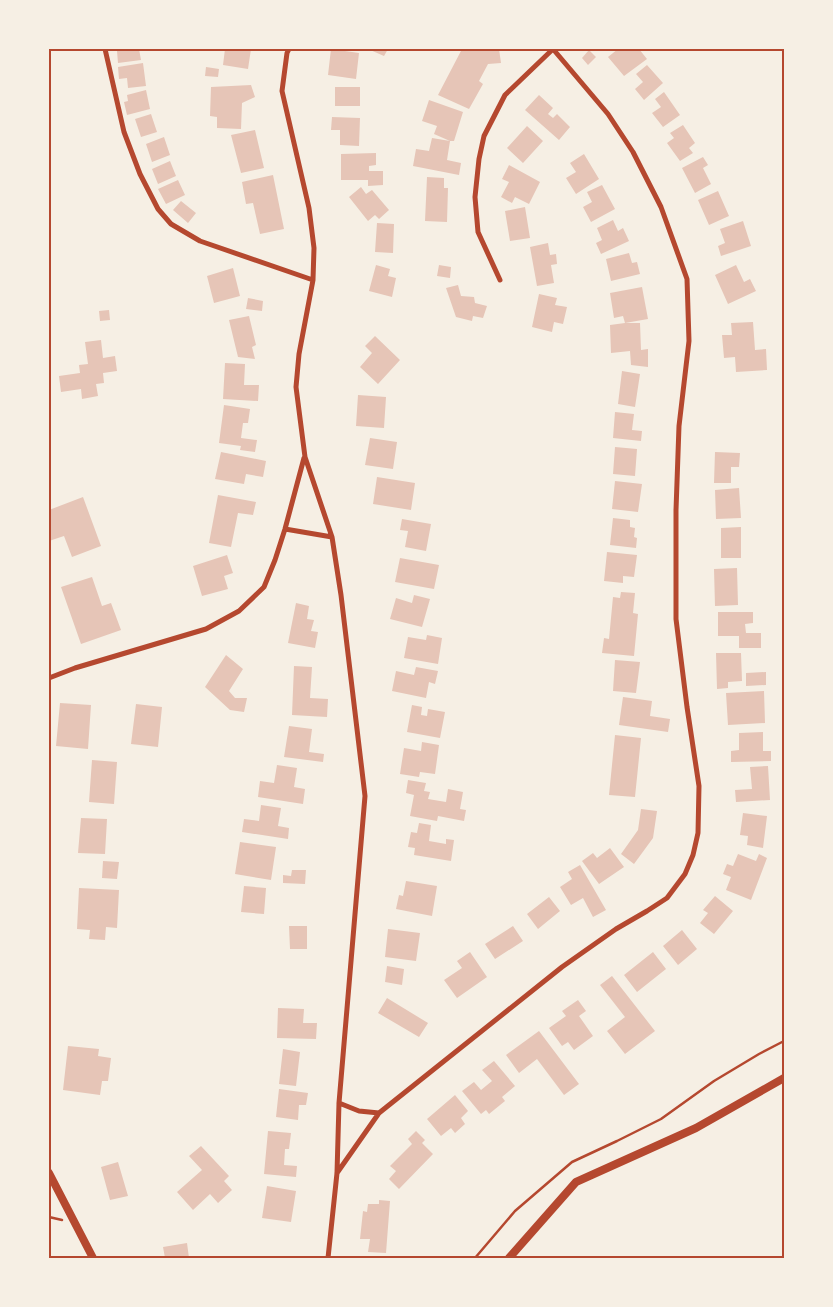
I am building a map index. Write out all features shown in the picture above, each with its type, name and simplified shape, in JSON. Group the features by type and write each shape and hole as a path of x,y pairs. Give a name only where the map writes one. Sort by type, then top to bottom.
{"street":[{"path":"104,49 124,132 137,166 158,209 171,224 200,240 313,280"},
{"path":"289,49 282,91 309,208 314,248 313,280 299,354 296,387 305,457 332,537 341,594 365,796 339,1103 337,1173 328,1258"},
{"path":"337,1173 379,1113 562,967 616,929 667,898 685,874 693,854 698,833 699,786 676,619 676,510 679,426 689,341 687,279 661,207 633,152 608,114 553,49 505,95 484,136 479,159 475,197 478,232 500,280"},
{"path":"49,678 74,668 206,629 239,611 264,587 285,529 305,457"},
{"path":"285,529 332,537"},
{"path":"509,1258 576,1182 696,1128 784,1078"},
{"path":"339,1103 359,1110 379,1113"},
{"path":"49,1172 93,1258"}],"path":[{"path":"475,1258 515,1211 572,1162 661,1119 714,1081 758,1054 784,1041"}],"building":[{"path":"139,49 141,60 118,63 117,51"},
{"path":"225,49 251,49 248,69 223,65"},
{"path":"331,49 359,53 356,79 328,75"},
{"path":"368,49 388,49 384,56"},
{"path":"462,49 499,49 501,63 488,64 479,81 483,84 469,109 438,95"},
{"path":"618,49 639,49 647,59 624,76 608,57"},
{"path":"589,50 596,57 588,65 582,58"},
{"path":"143,63 146,86 128,88 127,78 119,79 118,67"},
{"path":"647,65 663,83 644,100 635,89 643,82 636,74"},
{"path":"206,67 219,69 218,77 205,76"},
{"path":"251,85 255,97 242,103 241,129 217,128 217,117 210,116 211,87"},
{"path":"335,87 360,87 360,106 335,106"},
{"path":"146,90 150,109 127,115 124,102 128,101 127,95"},
{"path":"664,92 680,115 663,127 652,113 661,107 655,99"},
{"path":"539,95 553,108 548,114 553,118 557,114 570,127 559,140 525,110"},
{"path":"429,100 463,112 454,141 434,134 437,126 422,121"},
{"path":"151,114 157,132 141,137 135,119"},
{"path":"332,117 360,118 359,146 340,145 340,130 331,130"},
{"path":"683,125 695,143 689,148 693,153 680,161 667,143 674,138 670,133"},
{"path":"527,126 543,141 523,163 507,148"},
{"path":"255,130 264,168 241,173 231,135"},
{"path":"164,137 170,155 152,162 146,144"},
{"path":"432,138 450,141 447,160 461,163 459,175 413,166 416,149 429,151"},
{"path":"376,153 376,165 369,166 369,171 383,171 383,185 368,186 368,180 341,180 341,154"},
{"path":"584,154 599,179 576,194 566,178 576,172 570,163"},
{"path":"703,157 708,165 703,168 711,184 695,193 682,168"},
{"path":"170,161 176,176 158,184 152,169"},
{"path":"509,165 540,182 529,204 515,197 512,203 501,197 509,182 502,179"},
{"path":"273,175 284,229 260,234 253,203 246,204 242,182"},
{"path":"427,177 444,178 444,188 448,188 447,222 425,221"},
{"path":"178,180 185,195 166,204 158,189"},
{"path":"602,185 615,209 591,222 583,207 592,202 587,192"},
{"path":"361,187 366,194 372,190 389,210 379,219 375,215 368,221 349,197"},
{"path":"718,191 729,216 709,225 698,200"},
{"path":"181,201 196,213 188,223 173,210"},
{"path":"525,207 530,238 510,241 505,211"},
{"path":"613,220 618,231 623,228 629,241 601,254 596,243 602,240 597,228"},
{"path":"743,221 751,246 721,256 718,246 725,243 720,229"},
{"path":"377,223 394,224 393,253 375,252"},
{"path":"548,243 550,255 556,254 557,264 551,265 554,283 537,286 530,247"},
{"path":"629,253 632,263 637,262 640,274 611,281 606,259"},
{"path":"376,265 390,269 388,276 396,278 392,297 369,291"},
{"path":"439,265 451,267 450,278 437,276"},
{"path":"736,265 744,282 750,279 756,291 728,304 715,275"},
{"path":"233,268 240,296 214,303 207,276"},
{"path":"458,285 461,296 474,297 475,303 487,306 483,318 473,316 472,321 456,317 446,288"},
{"path":"642,287 648,319 625,323 623,316 614,318 610,293"},
{"path":"539,294 557,298 555,305 567,307 563,324 554,322 552,332 532,327"},
{"path":"248,298 263,301 262,311 246,309"},
{"path":"109,310 110,320 100,321 99,311"},
{"path":"249,316 256,345 252,347 255,359 238,357 229,320"},
{"path":"753,322 755,350 766,349 767,370 736,372 735,357 724,358 722,335 732,335 731,323"},
{"path":"640,323 641,350 648,349 648,367 631,365 630,351 611,353 610,325"},
{"path":"375,336 400,360 378,384 360,367 372,353 365,346"},
{"path":"101,340 103,358 115,356 117,371 103,373 104,383 96,384 98,396 82,399 81,389 61,392 59,376 80,373 79,365 88,364 85,342"},
{"path":"225,363 245,364 244,385 259,385 258,401 223,399"},
{"path":"622,371 640,374 635,407 618,404"},
{"path":"358,395 386,397 384,428 356,426"},
{"path":"224,405 250,409 248,423 243,423 241,438 257,440 255,452 240,450 241,446 219,443"},
{"path":"615,412 634,414 632,430 642,431 641,441 613,438"},
{"path":"370,438 397,442 393,469 365,465"},
{"path":"615,447 637,449 635,476 613,474"},
{"path":"221,452 266,461 263,477 246,474 244,484 215,479"},
{"path":"715,452 740,453 739,467 731,467 731,483 714,483"},
{"path":"377,477 415,483 411,510 373,504"},
{"path":"615,481 642,484 638,512 612,509"},
{"path":"739,488 741,518 716,519 715,490"},
{"path":"218,495 256,502 253,515 238,513 231,547 209,543"},
{"path":"83,497 101,546 72,557 64,536 49,541 49,510"},
{"path":"613,518 630,520 630,527 635,528 636,548 610,545"},
{"path":"402,519 431,524 426,551 405,547 408,531 400,530"},
{"path":"741,527 741,558 721,558 721,528"},
{"path":"607,552 637,555 634,577 623,576 623,583 604,581"},
{"path":"227,555 233,573 224,576 228,589 202,596 193,566"},
{"path":"400,558 439,565 434,589 395,582"},
{"path":"737,568 738,605 715,606 714,569"},
{"path":"92,577 102,606 111,603 121,630 81,644 61,587"},
{"path":"621,592 635,593 633,613 638,614 634,656 602,653 604,638 609,639 613,597 620,598"},
{"path":"414,595 430,599 422,627 390,619 396,598 412,603"},
{"path":"296,603 309,606 307,619 314,620 311,631 318,632 315,648 288,643"},
{"path":"718,612 753,612 753,623 745,624 746,633 761,633 761,648 739,648 739,636 718,636"},
{"path":"427,635 442,638 438,664 404,658 408,637 426,640"},
{"path":"716,653 741,653 742,681 728,682 728,688 717,689"},
{"path":"226,655 243,669 229,691 235,698 247,698 244,712 230,710 205,687"},
{"path":"615,660 640,662 636,693 613,691"},
{"path":"294,666 312,667 310,698 328,699 327,717 292,715"},
{"path":"416,667 438,671 435,684 429,682 426,698 392,691 396,671 414,675"},
{"path":"766,672 766,685 746,686 746,673"},
{"path":"764,691 765,723 728,725 726,693"},
{"path":"623,697 652,701 650,716 670,719 668,732 619,725"},
{"path":"60,703 91,705 88,749 56,746"},
{"path":"136,704 162,707 158,747 131,744"},
{"path":"412,705 422,707 421,715 427,716 428,709 445,712 440,738 407,732"},
{"path":"289,726 312,729 309,752 324,754 323,762 284,757"},
{"path":"763,732 763,751 771,751 771,761 731,762 731,751 739,750 739,733"},
{"path":"615,735 641,738 635,797 609,795"},
{"path":"422,742 439,745 435,774 420,772 419,777 400,774 404,748 421,751"},
{"path":"92,760 117,762 114,804 89,802"},
{"path":"277,765 297,768 294,787 305,789 303,804 258,797 260,781 274,783"},
{"path":"768,766 770,800 736,802 735,790 752,789 750,767"},
{"path":"408,780 426,783 424,791 430,792 428,799 446,802 448,789 463,792 460,809 466,810 464,821 438,816 437,821 410,816 414,795 406,793"},
{"path":"261,805 281,808 278,826 289,828 288,839 242,832 244,819 259,821"},
{"path":"641,809 657,811 653,838 634,864 621,854 638,830"},
{"path":"743,813 767,816 763,848 747,845 748,836 740,835"},
{"path":"81,818 107,819 105,854 78,853"},
{"path":"419,823 431,825 429,841 446,844 446,839 454,840 451,861 414,855 415,848 408,847 411,832 417,833"},
{"path":"240,842 276,847 271,880 235,874"},
{"path":"610,848 624,867 599,884 582,861 593,853 597,858"},
{"path":"738,854 756,861 759,854 767,858 751,900 726,890 731,877 723,874 727,864 733,866"},
{"path":"103,861 119,862 117,879 102,878"},
{"path":"580,865 606,910 593,917 583,898 571,905 560,887 572,879 568,872"},
{"path":"292,870 306,870 305,884 283,883 283,875 291,876"},
{"path":"406,881 437,886 432,916 396,909 399,895 403,896"},
{"path":"244,886 266,888 264,914 241,912"},
{"path":"79,888 119,890 117,928 106,927 105,940 89,939 90,930 77,929"},
{"path":"715,896 733,911 714,934 700,923 708,913 703,910"},
{"path":"549,897 560,911 538,929 527,914"},
{"path":"289,926 307,926 307,949 290,949"},
{"path":"513,926 523,941 495,959 485,944"},
{"path":"388,929 420,933 416,961 385,957"},
{"path":"682,930 697,949 678,965 663,946"},
{"path":"470,952 487,977 457,998 444,980 462,968 457,961"},
{"path":"653,952 666,969 637,992 624,975"},
{"path":"387,966 404,969 402,985 385,982"},
{"path":"612,976 655,1031 625,1054 607,1031 625,1017 600,985"},
{"path":"387,998 428,1023 419,1037 378,1013"},
{"path":"578,1000 586,1011 579,1016 593,1036 574,1050 568,1042 562,1046 549,1028 566,1016 562,1011"},
{"path":"278,1008 304,1009 303,1023 317,1023 316,1039 277,1038"},
{"path":"539,1031 579,1084 564,1095 537,1059 519,1073 506,1055"},
{"path":"68,1046 99,1049 98,1056 111,1058 108,1081 102,1081 100,1095 63,1090"},
{"path":"283,1049 300,1052 296,1086 279,1084"},
{"path":"494,1061 515,1086 502,1097 505,1101 489,1114 486,1110 481,1114 462,1091 474,1082 481,1090 492,1081 482,1070"},
{"path":"279,1089 308,1093 306,1105 299,1105 298,1120 276,1117"},
{"path":"455,1095 468,1111 461,1118 465,1124 455,1133 451,1128 441,1136 427,1119"},
{"path":"268,1131 291,1133 289,1149 285,1149 284,1165 297,1166 296,1177 264,1174"},
{"path":"416,1131 425,1140 422,1143 433,1154 399,1189 389,1179 396,1171 390,1166 412,1144 408,1139"},
{"path":"201,1146 229,1176 224,1181 232,1190 218,1203 210,1194 193,1210 177,1192 202,1170 189,1156"},
{"path":"118,1162 128,1196 110,1200 101,1167"},
{"path":"267,1186 296,1191 291,1222 262,1218"},
{"path":"379,1200 390,1201 386,1253 368,1252 370,1239 360,1239 363,1211 367,1212 368,1204 379,1204"},
{"path":"187,1243 189,1258 165,1258 163,1247"}]}
